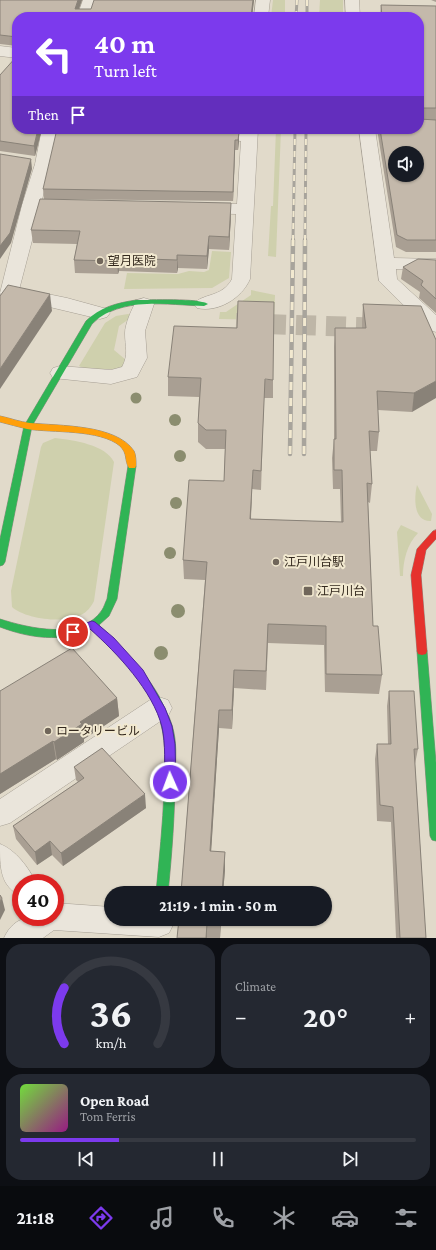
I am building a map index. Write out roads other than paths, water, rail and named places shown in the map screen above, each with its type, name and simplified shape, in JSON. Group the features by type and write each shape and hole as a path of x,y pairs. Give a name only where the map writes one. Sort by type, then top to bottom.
{"street":[{"path":"86,12 90,0"},
{"path":"262,12 263,0"},
{"path":"352,0 353,12"},
{"path":"0,51 12,52"},
{"path":"49,134 43,164 5,291 67,304 100,313"},
{"path":"0,562 28,426 89,323 100,313 118,306 144,304 204,304 217,301 238,288 241,279 250,134"},
{"path":"368,134 388,281 436,326"},
{"path":"24,161 43,164"},
{"path":"31,205 86,206"},
{"path":"180,208 245,209"},
{"path":"386,263 436,265"},
{"path":"60,373 111,377 130,372 137,358 135,331 144,304"},
{"path":"0,420 28,426 84,432 108,438 120,443 130,452 133,462 110,607 103,618 73,632 27,632 4,628"},
{"path":"436,533 422,549 416,575 428,628 436,836"},
{"path":"92,624 110,641 139,673 159,708 167,726 170,744 171,795 163,886"},
{"path":"0,814 159,708"},
{"path":"0,857 14,874"},
{"path":"64,918 159,927"},
{"path":"19,938 36,926"}],"tunnel":[{"path":"236,323 389,328"}],"railway":[{"path":"296,12 297,0"},
{"path":"307,0 307,12"},
{"path":"293,241 295,134"},
{"path":"305,241 306,134"},
{"path":"290,454 293,240"},
{"path":"304,454 305,240"}],"place":[{"name":"望月医院","path":"100,261"},
{"name":"江戸川台駅","path":"276,562"},
{"name":"江戸川台","path":"308,591"},
{"name":"ロータリービル","path":"48,731"}]}
